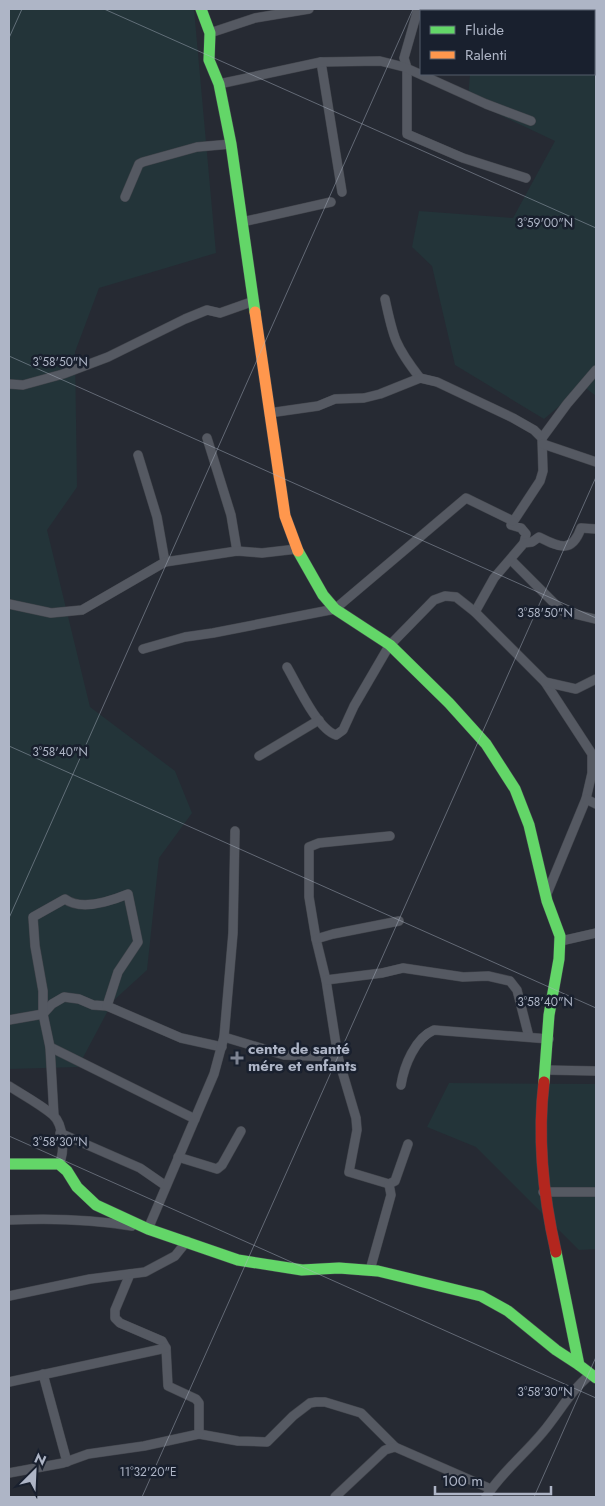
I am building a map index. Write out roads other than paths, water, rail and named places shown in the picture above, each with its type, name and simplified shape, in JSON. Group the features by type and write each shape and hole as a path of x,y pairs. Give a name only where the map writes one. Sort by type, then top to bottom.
{"street":[{"path":"201,9 210,33 209,60 219,84 231,144 281,496 296,549 323,594 335,609 390,646 463,715 489,747 526,813 540,858 545,897 553,914 561,941 550,1012 539,1147 543,1192 553,1245 575,1333 579,1365"},
{"path":"210,33 255,18 309,9"},
{"path":"418,9 404,58 407,68 407,134 463,158 526,178"},
{"path":"219,84 321,62 380,61 407,68 420,74"},
{"path":"321,62 342,192"},
{"path":"422,75 486,104 531,121"},
{"path":"125,197 139,164 143,162 197,147 231,144"},
{"path":"242,222 331,202"},
{"path":"385,299 393,338 401,354 420,378"},
{"path":"9,384 23,385 63,374 108,357 207,310 220,313 254,301"},
{"path":"474,612 494,578 524,543 526,534 521,528 511,524 540,481 543,470 542,441 567,404 596,370"},
{"path":"269,413 318,406 335,399 364,398 420,378 437,382 479,401 534,430 542,441 596,462"},
{"path":"207,438 231,514 237,551"},
{"path":"138,455 157,518 165,562"},
{"path":"143,649 185,637 213,634 335,609 466,498 513,521"},
{"path":"524,543 532,542 540,537 562,547 569,546 577,539 581,528 596,529"},
{"path":"9,604 51,613 82,610 165,562 237,551 262,553 296,549"},
{"path":"511,560 562,611 595,619"},
{"path":"286,667 319,720 330,733 336,735 343,730 354,706 390,646 434,600 445,596 456,597 474,612 545,682 592,754 592,774 586,798 545,897"},
{"path":"545,682 576,689 596,678"},
{"path":"259,756 319,720"},
{"path":"586,798 596,804"},
{"path":"148,1229 214,1074 222,1047 234,933 235,831"},
{"path":"390,836 319,843 309,847 309,897 316,939 326,980 338,1057 356,1118 357,1130 349,1172 389,1184 395,1181 408,1144"},
{"path":"59,1164 64,1155 60,1133 54,1116 50,1047 42,1014 43,991 35,946 33,917 65,899 70,903 97,903 128,894 138,942 118,972 107,1006"},
{"path":"316,939 399,922"},
{"path":"561,941 596,933"},
{"path":"326,980 382,973 404,968 463,978 488,976 510,981 517,990 529,1037"},
{"path":"9,1020 42,1014 52,1004 64,997 79,999 93,1006 107,1006 181,1038 222,1047"},
{"path":"401,1085 403,1072 410,1058 425,1034 434,1030 549,1039"},
{"path":"224,1037 284,1055 338,1057"},
{"path":"50,1047 195,1119"},
{"path":"546,1070 596,1071"},
{"path":"9,1086 54,1116"},
{"path":"178,1157 217,1169 222,1165 241,1131"},
{"path":"60,1133 140,1168 166,1186"},
{"path":"9,1164 59,1164 67,1171 77,1187 96,1205 148,1229"},
{"path":"370,1270 390,1194 389,1184"},
{"path":"543,1192 596,1192"},
{"path":"9,1220 51,1218 100,1220 148,1229 250,1263 302,1270 339,1268 370,1270 481,1296 508,1311 556,1350 593,1376 574,1390 544,1430 486,1497"},
{"path":"9,1296 90,1279 145,1272 176,1256 188,1241"},
{"path":"130,1274 114,1310 115,1318 120,1323 162,1341 166,1348 168,1386 196,1399 199,1403 198,1434"},
{"path":"9,1382 166,1348"},
{"path":"43,1374 67,1462"},
{"path":"9,1473 67,1462 88,1454 144,1446 198,1434 238,1441 267,1442 293,1416 310,1403 325,1402 362,1413 395,1447 492,1489"},
{"path":"334,1497 385,1450 395,1447"}],"place":[{"name":"cente de santé mére et enfants","path":"237,1058"}]}
